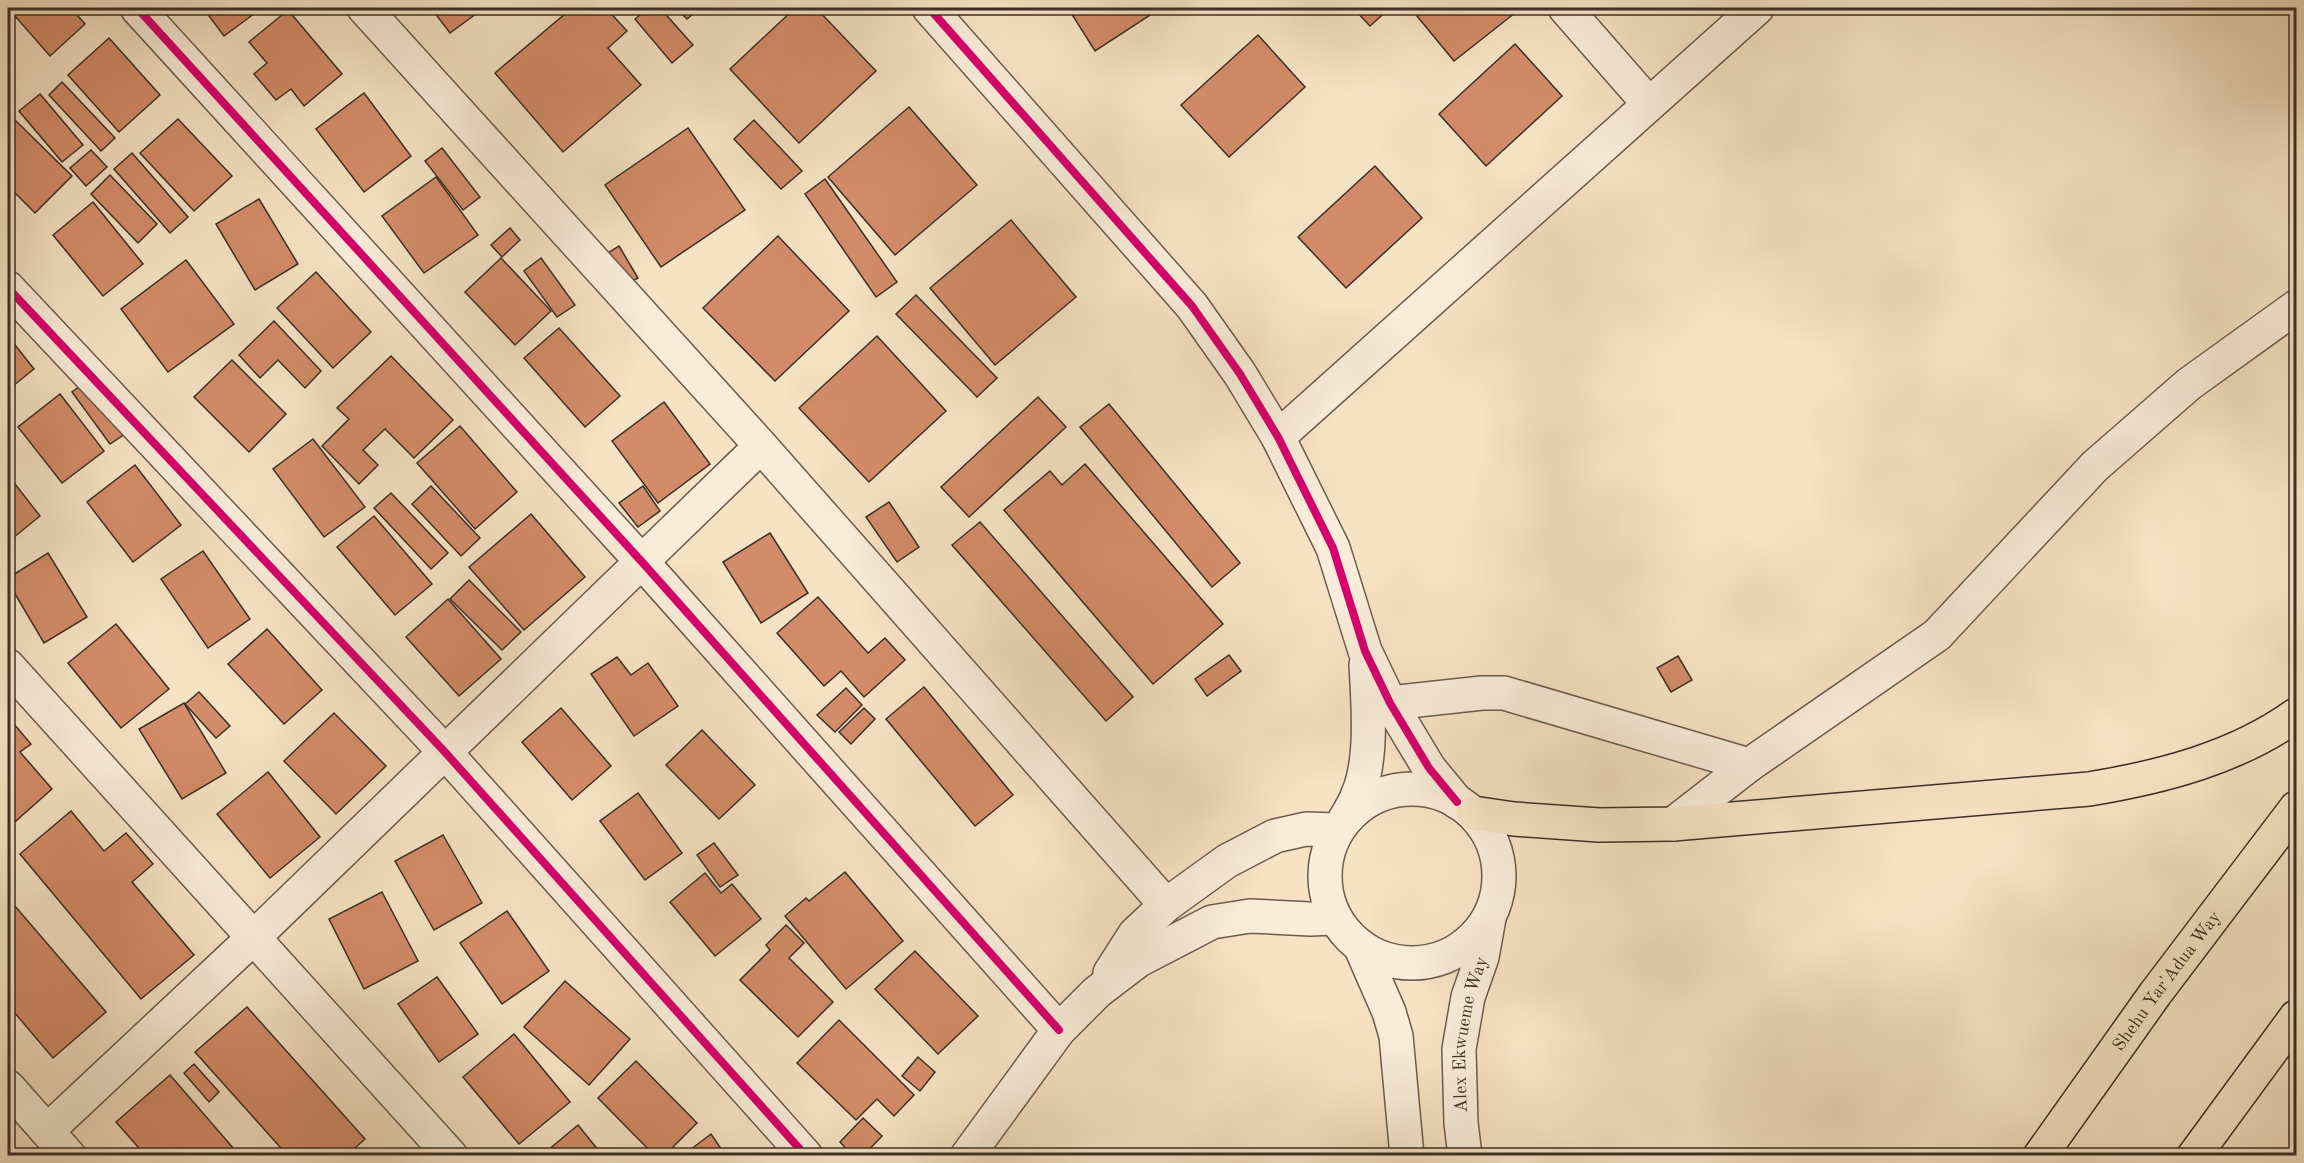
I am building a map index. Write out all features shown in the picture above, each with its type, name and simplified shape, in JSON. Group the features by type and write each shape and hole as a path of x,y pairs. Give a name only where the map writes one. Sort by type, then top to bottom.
{"highway":[{"path":"1465,807 1514,819 1599,825 1673,824 2089,789 2138,781 2235,750 2281,726 2296,715"},
{"name":"Shehu Yar'Adua Way","path":"2040,1155 2155,994 2296,808"},
{"path":"2195,1155 2296,1017"}],"street":[{"path":"137,8 642,562 1059,1030"},
{"path":"364,8 761,446 1166,905"},
{"path":"929,8 1192,306 1240,374 1278,437 1333,548 1365,651 1390,703 1429,768 1490,837 1497,856 1499,887 1490,915 1472,940 1448,955 1418,963 1388,960 1361,948"},
{"path":"1565,8 1649,104"},
{"path":"1278,437 1756,8"},
{"path":"8,288 444,751 806,1155"},
{"path":"1673,824 1749,765 1937,635 2095,466 2189,384 2296,307"},
{"path":"47,1131 252,939 761,446"},
{"path":"1365,651 1368,701 1367,754 1359,793 1326,859 1325,890 1335,918 1361,948 1385,1002 1396,1036 1407,1155"},
{"path":"8,666 252,939 451,1155"},
{"path":"1390,703 1482,693 1504,693 1749,765"},
{"path":"1097,992 1135,934 1166,905 1194,882 1227,861 1275,836 1306,829 1340,827 1357,808 1388,792 1418,789 1448,796 1465,807"},
{"name":"Alex Ekwueme Way","path":"1465,1155 1461,1123 1459,1049 1468,998 1482,957 1490,915"},
{"path":"966,1155 1059,1030 1097,992 1138,960 1212,922 1250,916 1335,918"},
{"path":"8,1088 69,1155"}],"building":[{"path":"8,8 71,8 85,24 50,56"},
{"path":"203,8 262,8 224,36"},
{"path":"431,8 484,8 450,33"},
{"path":"572,8 606,8 627,31 608,48 641,85 563,152 495,73"},
{"path":"648,8 660,8 693,45 672,63 635,19"},
{"path":"676,8 700,8 687,19"},
{"path":"795,8 816,8 876,71 799,143 730,69"},
{"path":"1068,8 1161,8 1095,51"},
{"path":"1353,8 1390,8 1370,26"},
{"path":"1427,8 1520,9 1454,61 1417,16"},
{"path":"288,10 342,74 304,106 291,89 276,100 254,74 267,63 249,42"},
{"path":"1258,35 1305,87 1229,157 1181,105"},
{"path":"109,38 160,95 119,132 68,75"},
{"path":"1515,44 1562,96 1486,166 1439,114"},
{"path":"62,82 115,138 101,151 49,95"},
{"path":"364,93 411,156 364,192 316,129"},
{"path":"40,94 83,145 62,162 19,111"},
{"path":"909,107 977,185 895,255 828,177"},
{"path":"14,119 72,176 35,213 8,186 8,126"},
{"path":"178,119 232,176 194,211 140,153"},
{"path":"754,120 802,171 781,189 734,139"},
{"path":"688,128 745,210 661,267 605,185"},
{"path":"442,148 480,197 463,210 425,161"},
{"path":"91,150 107,167 86,186 70,168"},
{"path":"132,153 188,217 170,233 114,169"},
{"path":"1375,166 1422,218 1346,288 1298,237"},
{"path":"110,175 157,224 138,243 91,194"},
{"path":"436,177 478,235 424,273 382,216"},
{"path":"825,179 897,282 876,297 805,194"},
{"path":"259,199 298,264 255,290 216,224"},
{"path":"93,202 143,264 103,296 53,235"},
{"path":"1011,220 1076,297 995,365 930,288"},
{"path":"510,228 520,240 502,257 491,245"},
{"path":"778,236 849,311 775,381 703,308"},
{"path":"619,246 638,278 622,287 603,256"},
{"path":"501,258 551,311 515,345 465,292"},
{"path":"541,258 575,305 557,317 524,271"},
{"path":"186,260 234,324 168,372 121,309"},
{"path":"316,272 371,332 333,368 277,308"},
{"path":"916,295 997,378 977,397 896,314"},
{"path":"274,321 321,371 305,388 278,360 260,378 239,355"},
{"path":"559,328 620,396 585,427 524,358"},
{"path":"8,336 34,369 8,390"},
{"path":"877,336 946,411 869,482 799,408"},
{"path":"391,356 453,420 414,458 385,429 363,450 378,465 359,484 322,446 349,419 337,408"},
{"path":"232,360 286,414 249,452 194,397"},
{"path":"87,381 125,434 110,444 72,392"},
{"path":"60,394 104,451 62,483 18,427"},
{"path":"1038,397 1066,427 969,517 941,487"},
{"path":"664,402 710,464 658,503 612,441"},
{"path":"1109,404 1240,563 1212,587 1080,427"},
{"path":"460,426 517,492 475,529 417,463"},
{"path":"313,439 365,507 324,537 273,469"},
{"path":"1085,464 1223,624 1153,684 1004,510 1050,471 1062,485"},
{"path":"135,465 181,525 133,562 87,502"},
{"path":"8,475 40,516 8,542"},
{"path":"431,486 480,538 461,556 412,504"},
{"path":"643,486 660,511 638,527 619,503"},
{"path":"391,493 448,553 431,569 374,508"},
{"path":"889,502 919,547 897,562 866,517"},
{"path":"531,514 585,577 524,630 469,567"},
{"path":"374,516 432,584 395,615 337,547"},
{"path":"980,522 1133,697 1106,721 952,545"},
{"path":"770,533 808,593 761,623 723,562"},
{"path":"203,551 250,619 208,648 161,579"},
{"path":"48,553 87,617 44,643 8,582 8,578"},
{"path":"469,580 521,632 502,650 450,599"},
{"path":"818,597 868,653 885,638 905,660 864,697 841,671 824,686 777,633"},
{"path":"448,599 501,659 459,696 406,637"},
{"path":"116,624 169,689 121,728 68,663"},
{"path":"267,629 322,690 284,724 228,664"},
{"path":"1229,655 1241,671 1207,696 1195,679"},
{"path":"1678,656 1692,680 1671,692 1657,668"},
{"path":"617,657 631,675 648,663 678,706 634,736 591,674"},
{"path":"924,687 1013,795 975,826 886,719"},
{"path":"846,688 862,705 835,732 817,715"},
{"path":"199,692 230,726 216,738 185,704"},
{"path":"184,703 226,773 182,799 139,729"},
{"path":"561,708 611,766 572,800 522,742"},
{"path":"864,708 875,719 851,744 839,732"},
{"path":"334,713 386,766 336,814 284,761"},
{"path":"8,717 31,744 20,752 52,789 8,828"},
{"path":"702,730 755,785 719,819 666,765"},
{"path":"268,772 320,837 270,878 217,814"},
{"path":"638,793 682,853 645,880 600,821"},
{"path":"71,811 104,851 126,833 153,864 132,882 194,955 141,999 20,854"},
{"path":"443,835 482,903 434,930 395,861"},
{"path":"714,843 738,875 720,887 697,855"},
{"path":"845,872 903,941 846,989 785,916 806,898 809,901"},
{"path":"705,873 721,893 732,884 761,919 715,956 670,902"},
{"path":"382,892 418,961 364,989 329,919"},
{"path":"8,898 106,1012 53,1058 8,1005"},
{"path":"507,911 549,971 502,1004 460,943"},
{"path":"786,925 804,943 789,958 833,1002 798,1037 740,980 770,950 766,945"},
{"path":"915,951 978,1016 938,1054 875,989"},
{"path":"437,977 478,1034 439,1062 398,1004"},
{"path":"565,981 630,1039 589,1085 524,1027"},
{"path":"247,1007 365,1139 346,1156 288,1156 195,1052"},
{"path":"839,1020 914,1095 894,1116 877,1099 856,1120 797,1063"},
{"path":"514,1034 570,1102 519,1144 463,1077"},
{"path":"918,1057 935,1072 920,1091 902,1076"},
{"path":"636,1061 697,1123 664,1156 655,1156 598,1098"},
{"path":"194,1064 219,1092 209,1102 184,1073"},
{"path":"170,1075 240,1156 146,1156 116,1122"},
{"path":"863,1118 882,1136 863,1156 853,1156 840,1142"},
{"path":"578,1125 603,1156 541,1156"},
{"path":"711,1134 726,1156 682,1156"}],"cycle path":[{"path":"137,8 642,562 1059,1030"},
{"path":"929,8 1192,306 1240,374 1278,437 1333,548 1365,651 1390,703 1429,768 1457,802"},
{"path":"8,288 444,751 806,1156"}]}
